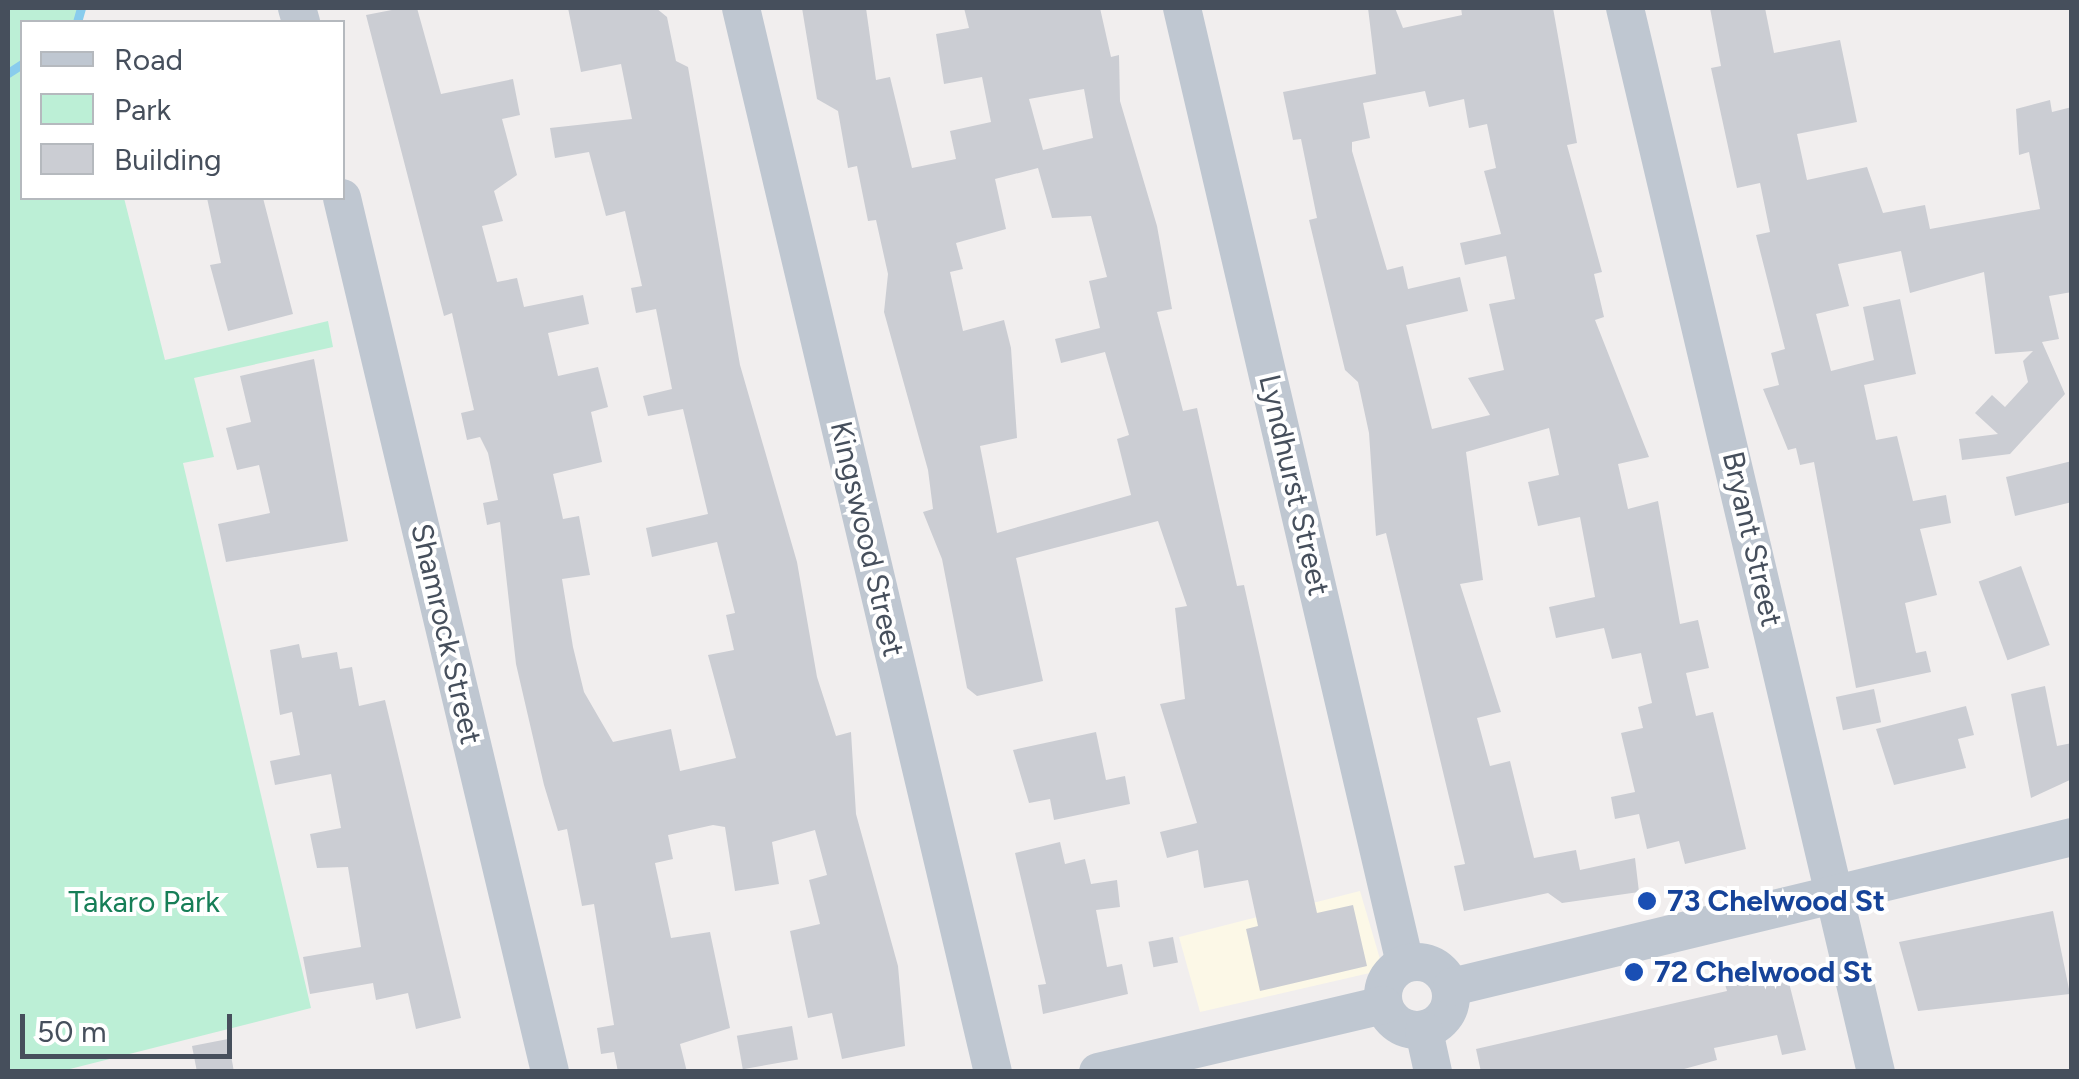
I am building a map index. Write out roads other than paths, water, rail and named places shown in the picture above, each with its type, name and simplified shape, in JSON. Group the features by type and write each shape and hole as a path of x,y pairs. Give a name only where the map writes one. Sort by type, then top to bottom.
{"street":[{"name":"Kingswood Street","path":"741,8 993,1072"},
{"name":"Lyndhurst Street","path":"1182,8 1406,963"},
{"name":"Bryant Street","path":"1626,8 1876,1072"},
{"name":"Shamrock Street","path":"342,200 550,1072"},
{"path":"1452,987 2072,836"},
{"path":"1406,963 1442,970 1452,987 1451,1006 1424,1031 1391,1020 1383,1005 1383,987 1406,963"},
{"path":"1098,1072 1383,1005"},
{"path":"1424,1031 1433,1072"}],"waterway":[{"path":"78,20 81,8"},
{"path":"8,73 20,65"}],"place":[{"name":"73 Chelwood St","path":"1647,901"},
{"name":"72 Chelwood St","path":"1634,972"}],"park label":[{"name":"Takaro Park","path":"144,902"}]}
